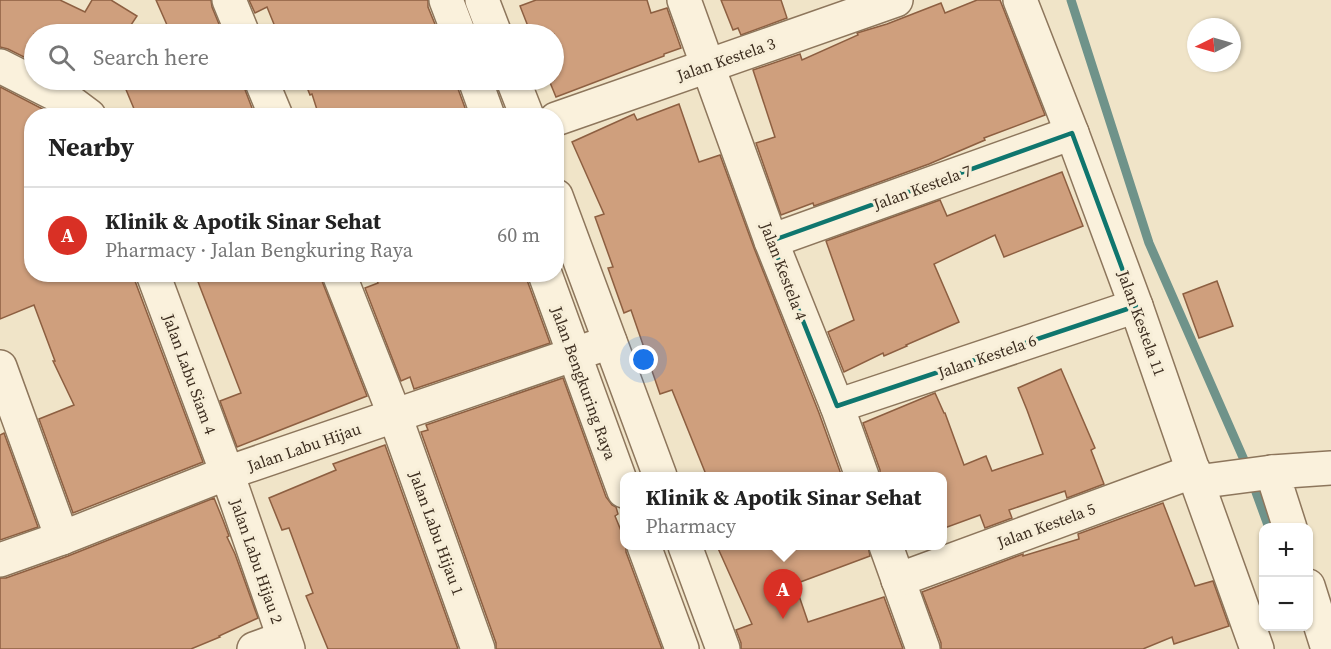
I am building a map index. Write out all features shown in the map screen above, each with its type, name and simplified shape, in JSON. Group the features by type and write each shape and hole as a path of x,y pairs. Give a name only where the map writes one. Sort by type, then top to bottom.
{"street":[{"path":"230,0 239,24"},
{"path":"446,0 455,24"},
{"path":"482,0 491,24"},
{"name":"Jalan Kestela 4","path":"684,0 771,241 837,406 860,472"},
{"name":"Jalan Kestela 11","path":"1020,0 1200,478 1257,649"},
{"name":"Jalan Kestela 3","path":"564,116 891,1"},
{"path":"0,66 24,78"},
{"path":"47,90 78,108"},
{"path":"265,90 273,108"},
{"path":"479,90 485,108"},
{"path":"517,90 524,108"},
{"name":"Jalan Kestela 7","path":"771,241 1072,133"},
{"path":"564,218 658,472"},
{"name":"Jalan Labu Siam 4","path":"156,282 227,473"},
{"name":"Jalan Labu Hijau 1","path":"342,282 395,416 478,649"},
{"name":"Jalan Bengkuring Raya","path":"548,282 620,480"},
{"name":"Jalan Kestela 6","path":"837,406 1136,306"},
{"name":"Jalan Labu Hijau","path":"0,560 227,473 610,342"},
{"path":"0,367 62,538"},
{"name":"Jalan Kestela 5","path":"898,580 1200,478 1331,468"},
{"name":"Jalan Labu Hijau 2","path":"227,473 286,644"},
{"path":"1264,473 1288,523"},
{"path":"645,550 682,649"},
{"path":"686,550 723,649"},
{"path":"887,550 923,649"},
{"path":"1313,602 1328,649"},
{"path":"254,649 286,644"}],"highlighted area":[{"path":"1072,133 1136,306 837,406 771,241"}],"building":[{"path":"0,0 60,0 85,12 92,0 111,0 137,16 132,24 24,24 24,57 0,47"},
{"path":"156,0 211,0 219,24 167,24"},
{"path":"249,0 428,0 428,7 435,24 274,24 267,7 255,13"},
{"path":"536,0 647,0 651,13 667,8 681,48 556,97 553,90 564,90 564,24 527,24 520,6"},
{"path":"721,0 781,0 787,18 741,35 738,28 733,30"},
{"path":"977,0 1000,0 1045,115 984,138 985,140 929,164 814,206 813,203 781,215 756,143 775,137 753,70 800,54 802,60 858,35 857,33 941,3 945,13"},
{"path":"0,87 41,108 24,108 24,282 135,282 203,462 73,513 39,419 74,405 53,361 55,361 34,305 0,319"},
{"path":"126,90 245,90 252,108 134,108"},
{"path":"308,90 458,90 465,108 316,108 312,94 310,95"},
{"path":"679,104 699,162 720,155 840,472 705,472 672,390 660,394 631,310 624,313 608,268 613,267 595,217 604,214 572,142 634,114 637,120"},
{"path":"1062,172 1083,226 1004,257 995,235 934,264 959,322 884,356 883,353 844,372 828,332 854,320 826,241 940,200 947,216"},
{"path":"1217,281 1233,326 1199,338 1183,294"},
{"path":"198,282 322,282 367,396 237,447 220,401 241,393"},
{"path":"528,282 550,343 414,389 410,377 401,381 365,288 378,283"},
{"path":"1061,369 1095,448 1091,450 1104,484 1067,498 1065,491 1009,510 1012,518 985,528 980,515 947,527 947,472 880,472 863,423 935,393 945,413 964,465 986,456 992,471 1043,454 1018,388"},
{"path":"563,378 606,497 616,507 618,514 615,516 620,528 620,550 626,550 662,649 496,649 496,643 421,432 428,430 426,425"},
{"path":"4,433 38,527 0,540 0,435"},
{"path":"385,445 458,649 328,649 306,596 313,593 289,528 282,530 269,498 336,470 333,464"},
{"path":"214,498 258,618 191,649 0,649 0,578 6,578 68,556"},
{"path":"1163,503 1195,586 1213,581 1229,626 1174,644 1172,637 1143,649 941,649 941,643 922,592 1023,554 1023,556 1079,539 1078,534"},
{"path":"719,550 869,550 870,556 795,584 808,622 884,597 903,649 741,649 736,630 752,624"}],"waterway":[{"path":"1071,0 1149,243 1245,462 1267,523"}],"place":[{"name":"Klinik & Apotik Sinar Sehat","path":"783,619"}]}
